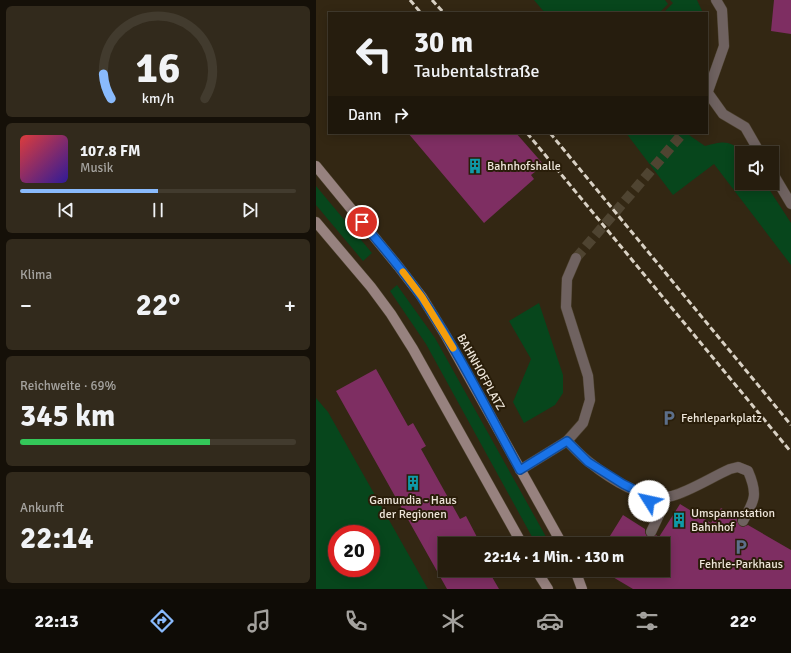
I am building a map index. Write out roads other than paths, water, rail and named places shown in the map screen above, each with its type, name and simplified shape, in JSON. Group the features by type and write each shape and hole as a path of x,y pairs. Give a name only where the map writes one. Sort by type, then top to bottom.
{"main road":[{"name":"BAHNHOFPLATZ","path":"316,166 422,297 446,336 558,537"},
{"path":"316,222 372,287 391,314 413,349 518,537"},
{"path":"540,577 548,589"},
{"path":"578,577 582,589"}],"street":[{"path":"708,91 724,46 722,10 716,0"},
{"path":"708,95 723,114 745,127 756,146"},
{"path":"779,184 791,204"},
{"path":"520,470 567,441 583,423 590,400 588,376 566,307 567,279 576,258"},
{"path":"567,441 588,462 623,484 641,493 656,496 671,496 730,469 738,467 748,471 755,489 755,497 753,504 743,521"},
{"path":"641,493 659,511 659,515 652,532"}],"tunnel":[{"path":"576,258 682,134"}],"railway":[{"path":"410,0 420,12"},
{"path":"432,0 443,12"},
{"path":"528,134 791,452"},
{"path":"551,134 791,425"}],"place":[{"name":"Bahnhofshalle","path":"475,166"},
{"name":"Fehrleparkplatz","path":"669,418"},
{"name":"Gamundia - Haus der Regionen","path":"413,483"},
{"name":"Umspannstation Bahnhof","path":"679,520"},
{"name":"Fehrle-Parkhaus","path":"741,547"}]}
